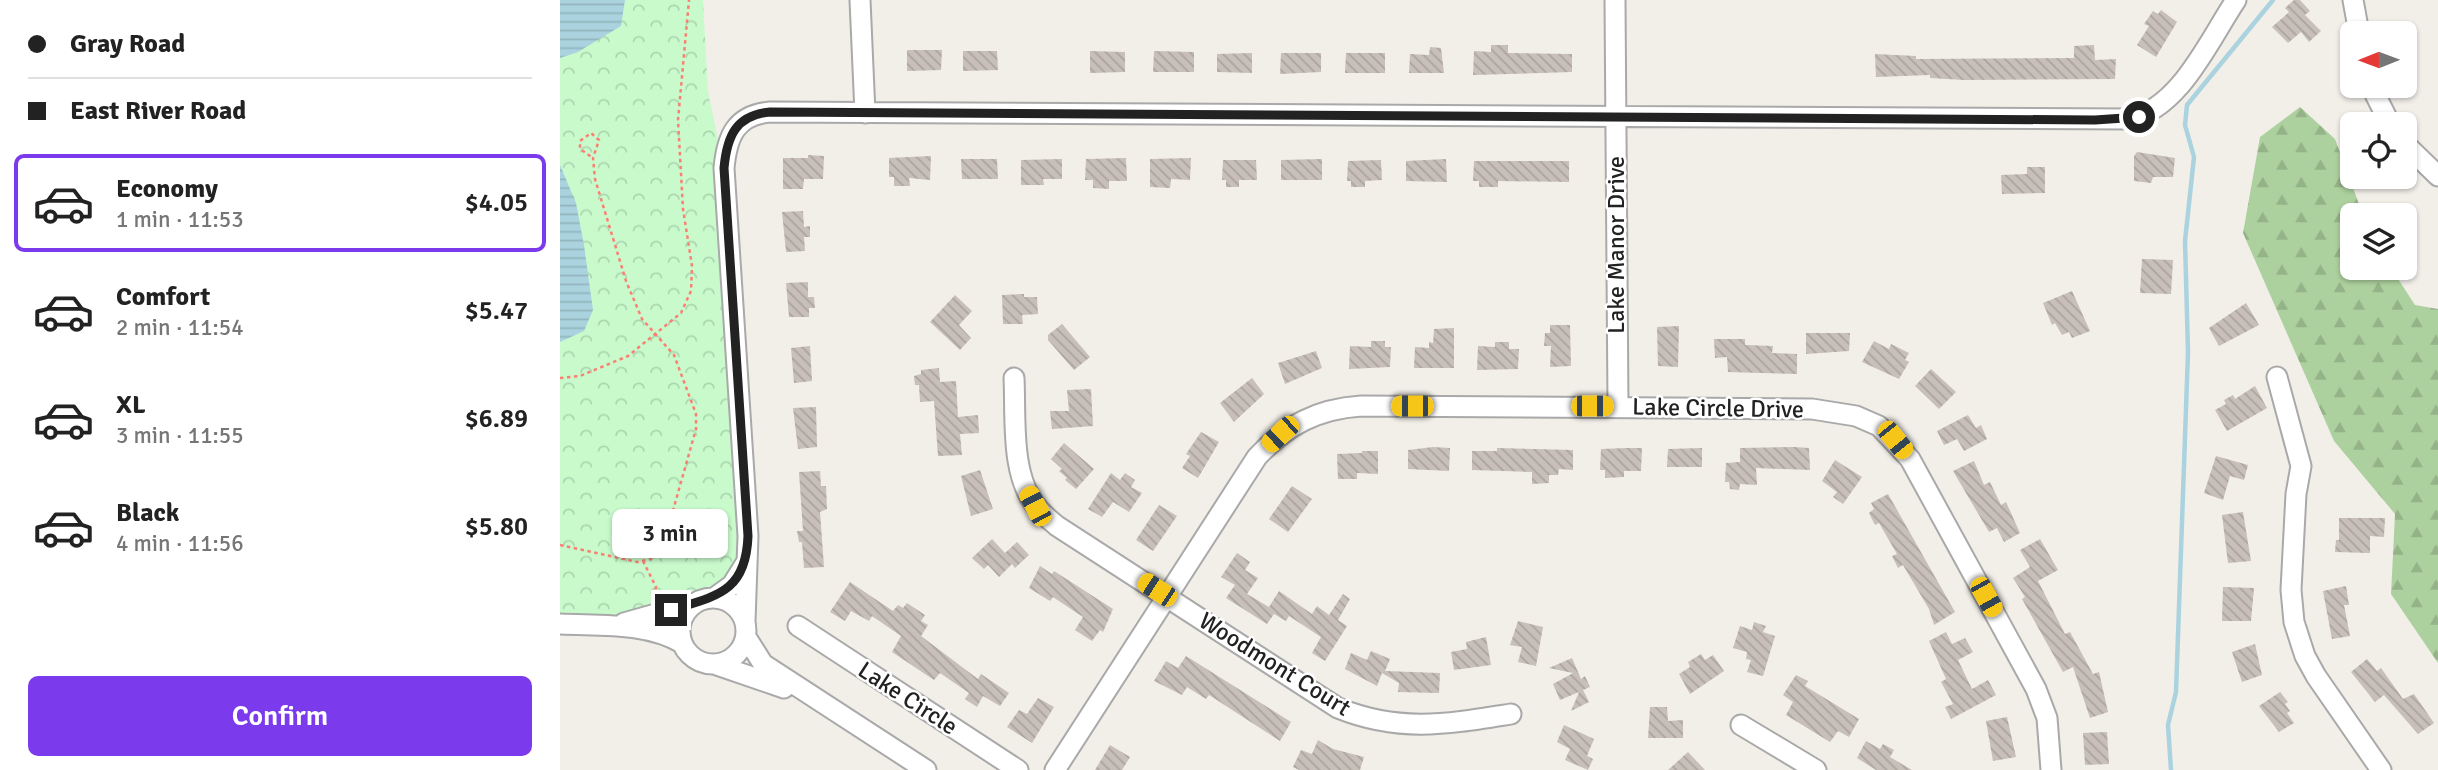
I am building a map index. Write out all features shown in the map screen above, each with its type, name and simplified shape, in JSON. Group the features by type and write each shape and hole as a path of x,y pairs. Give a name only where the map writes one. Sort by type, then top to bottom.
{"street":[{"path":"860,0 865,113"},
{"name":"Lake Manor Drive","path":"1615,0 1618,406"},
{"path":"717,665 736,656 746,629 748,536 724,168 726,148 733,130 741,121 758,113 2129,119 2148,114 2167,101 2236,0"},
{"path":"2353,0 2357,21"},
{"path":"2417,156 2438,176"},
{"path":"2277,377 2301,466 2296,494 2291,590 2298,637 2316,676 2381,770"},
{"name":"Woodmont Court","path":"1014,378 1019,460 1025,487 1035,506 1057,526 1317,696 1357,716 1393,724 1440,726 1511,714"},
{"name":"Lake Circle Drive","path":"1055,770 1257,457 1280,434 1309,416 1329,410 1361,406 1618,406 1836,412 1868,421 1895,440 1910,459 2036,689 2047,718 2051,770"},
{"path":"682,643 681,620 705,600 732,585 747,561"},
{"path":"617,626 631,619 705,600 729,601 737,607 763,664 786,677 799,690 926,770"},
{"path":"560,624 655,630 682,643 696,661 717,665 783,688 799,690"},
{"name":"Lake Circle","path":"798,626 1018,770"},
{"path":"1741,725 1816,770"}],"path":[{"path":"560,378 580,376 628,356 681,313 691,292 692,266 683,209 678,120 689,0"},
{"path":"560,545 637,562 651,559 663,546 696,429 696,414 674,355 642,319 626,281 602,206 593,158 599,140 591,133 580,141 580,149 593,158"},
{"path":"643,561 656,587 653,608"}],"green space":[{"path":"560,0 703,0 708,92 724,168 740,417 739,559 722,583 697,597 659,609 600,617 560,618"},
{"path":"2300,107 2335,139 2340,153 2340,189 2353,189 2359,203 2340,203 2340,280 2399,280 2415,305 2438,309 2438,663 2391,594 2395,514 2334,441 2243,233 2260,137"}],"water":[{"path":"560,0 625,0 621,26 578,52 560,58"},
{"path":"560,165 576,203 593,310 584,331 560,342"}],"building":[{"path":"2294,0 2300,0 2310,11 2305,15 2321,31 2309,42 2301,32 2288,43 2272,27 2289,12 2285,8"},
{"path":"2161,10 2177,22 2156,57 2137,45 2149,26 2144,24 2153,11 2158,14"},
{"path":"1491,45 1508,45 1508,53 1572,54 1572,72 1473,75 1474,51 1491,52"},
{"path":"2094,45 2095,60 2116,59 2115,79 1964,80 1930,78 1930,75 1876,77 1875,54 1916,56 1916,59 2074,58 2074,46"},
{"path":"1430,47 1441,48 1444,73 1409,73 1410,54 1429,55"},
{"path":"907,50 942,50 941,70 907,71"},
{"path":"963,51 997,51 998,70 963,71"},
{"path":"1090,51 1125,52 1125,72 1090,73"},
{"path":"1154,51 1194,52 1194,72 1153,72"},
{"path":"1252,53 1252,73 1217,72 1217,54"},
{"path":"1281,53 1321,53 1321,72 1280,74"},
{"path":"1346,53 1385,53 1385,73 1345,73"},
{"path":"2137,152 2175,158 2173,177 2153,177 2151,183 2134,181 2134,156"},
{"path":"808,155 824,156 823,179 804,179 803,189 783,189 783,158 808,158"},
{"path":"931,156 930,180 909,178 910,186 894,186 894,177 889,177 889,158"},
{"path":"1126,158 1127,181 1109,181 1109,189 1093,188 1093,180 1085,180 1086,159"},
{"path":"1191,158 1190,180 1171,179 1170,188 1150,187 1150,159"},
{"path":"961,159 997,159 998,179 962,179"},
{"path":"1062,159 1062,179 1043,179 1044,185 1021,185 1021,160"},
{"path":"1322,159 1322,180 1281,180 1281,160"},
{"path":"1446,159 1447,182 1406,181 1406,161"},
{"path":"1223,160 1256,160 1257,180 1239,180 1239,187 1226,187 1226,180 1222,180"},
{"path":"1381,160 1382,180 1365,181 1365,187 1351,187 1351,181 1347,181 1348,161"},
{"path":"1474,161 1569,161 1569,182 1498,181 1498,187 1479,187 1479,181 1473,181"},
{"path":"2027,167 2045,167 2045,193 2002,194 2001,175 2027,174"},
{"path":"803,211 804,227 810,226 810,237 804,237 805,251 786,252 782,212"},
{"path":"2142,259 2173,260 2171,294 2140,293"},
{"path":"808,282 808,297 814,297 815,308 809,308 809,317 789,317 786,283"},
{"path":"2072,291 2090,331 2072,338 2069,332 2062,335 2055,323 2052,325 2043,303"},
{"path":"1024,294 1024,297 1037,297 1038,314 1022,315 1023,324 1003,324 1002,295"},
{"path":"955,295 972,311 959,325 971,338 960,350 930,322"},
{"path":"2246,303 2259,325 2219,346 2209,328"},
{"path":"1062,324 1090,357 1074,370 1048,340 1048,335"},
{"path":"1550,325 1570,325 1571,366 1550,367 1551,346 1544,346 1545,333 1550,333"},
{"path":"1679,326 1678,367 1658,366 1657,327"},
{"path":"1454,328 1454,368 1414,368 1415,347 1429,348 1429,342 1433,343 1434,329"},
{"path":"1806,333 1850,333 1849,351 1806,354"},
{"path":"1714,339 1745,339 1745,345 1773,346 1772,353 1797,354 1797,374 1728,372 1727,357 1715,358"},
{"path":"1371,341 1385,341 1385,347 1391,347 1390,367 1349,369 1350,346 1371,347"},
{"path":"1874,341 1889,349 1891,344 1909,353 1905,360 1909,362 1899,379 1862,362"},
{"path":"1495,342 1509,342 1509,349 1519,349 1518,369 1477,370 1478,346 1495,347"},
{"path":"810,346 812,381 794,383 791,348"},
{"path":"1316,351 1322,368 1285,384 1278,363"},
{"path":"939,368 940,382 956,381 958,417 978,415 979,433 960,434 962,455 938,456 934,401 920,402 919,385 915,385 914,376 921,374 921,370"},
{"path":"1931,369 1956,392 1939,409 1915,386"},
{"path":"1252,378 1264,394 1234,422 1220,403"},
{"path":"2255,386 2267,408 2227,431 2215,410 2226,404 2224,400 2233,395 2235,399"},
{"path":"1091,389 1093,426 1052,429 1050,411 1069,411 1067,390"},
{"path":"816,407 817,447 798,449 793,408"},
{"path":"1968,415 1976,428 1981,425 1987,439 1964,451 1957,439 1944,445 1937,431"},
{"path":"1201,432 1219,442 1198,478 1182,468 1190,456 1186,454"},
{"path":"1064,443 1094,469 1076,489 1065,480 1067,478 1059,471 1062,469 1051,459"},
{"path":"1450,448 1449,471 1408,469 1408,450"},
{"path":"1497,448 1573,450 1573,470 1559,469 1558,475 1549,475 1549,483 1532,484 1532,472 1472,470 1472,451 1497,451"},
{"path":"1642,448 1641,471 1624,471 1624,477 1605,478 1605,470 1600,470 1601,449"},
{"path":"1702,448 1702,467 1667,467 1668,449"},
{"path":"1740,448 1809,448 1810,470 1756,468 1757,485 1740,484 1739,490 1730,489 1729,482 1725,482 1726,463 1740,462"},
{"path":"1378,451 1378,474 1357,473 1357,479 1338,479 1337,454"},
{"path":"2216,456 2248,465 2244,480 2230,476 2223,500 2204,493"},
{"path":"1835,460 1862,477 1843,504 1833,497 1837,492 1822,481"},
{"path":"1974,461 1984,485 1990,482 2001,505 2006,502 2020,533 2004,542 1997,528 1989,532 1953,471"},
{"path":"980,470 993,509 971,516 961,476"},
{"path":"820,471 821,486 826,486 827,509 820,512 824,567 804,568 802,542 799,542 797,531 803,531 799,472"},
{"path":"1111,473 1120,480 1125,473 1135,480 1131,487 1142,493 1129,512 1113,502 1102,517 1088,509"},
{"path":"1292,486 1312,499 1288,532 1269,519"},
{"path":"1888,494 1955,612 1934,625 1929,609 1903,565 1898,568 1892,556 1897,554 1879,523 1875,525 1869,513 1874,509 1871,503"},
{"path":"1159,505 1177,516 1153,551 1136,540"},
{"path":"2243,512 2251,561 2228,563 2222,515"},
{"path":"2339,518 2385,518 2384,537 2370,536 2370,553 2335,552 2336,540 2339,540"},
{"path":"992,539 1005,553 1017,542 1029,555 1015,568 1012,564 999,577 988,565 984,569 972,558"},
{"path":"2040,539 2058,570 2038,581 2065,634 2070,632 2093,674 2099,672 2108,712 2090,718 2073,667 2063,672 2013,578 2030,567 2020,550"},
{"path":"1237,553 1250,562 1245,570 1258,578 1247,594 1269,607 1279,591 1312,614 1317,606 1329,615 1343,594 1350,599 1338,620 1347,626 1325,661 1312,653 1321,637 1289,616 1286,621 1274,614 1267,624 1226,598 1235,585 1221,577"},
{"path":"1040,566 1052,574 1054,571 1113,609 1103,632 1100,630 1092,641 1075,630 1083,617 1053,597 1050,601 1029,588"},
{"path":"850,582 893,611 898,605 903,608 907,603 925,615 921,621 928,625 921,636 978,679 981,674 1009,693 1000,706 983,696 977,707 965,699 969,693 940,673 934,680 892,652 901,636 872,616 869,621 851,611 845,621 830,612"},
{"path":"2346,586 2349,605 2344,605 2350,636 2332,639 2323,591"},
{"path":"2223,587 2254,588 2251,621 2222,621"},
{"path":"1518,621 1543,627 1536,666 1518,662 1522,647 1510,645"},
{"path":"1754,622 1766,626 1763,632 1775,636 1763,676 1747,672 1751,660 1746,659 1747,652 1733,648 1740,626 1752,630"},
{"path":"1946,632 1952,644 1965,638 1973,652 1958,660 1972,689 1988,680 1996,695 1951,719 1945,707 1953,704 1941,682 1946,679 1929,641"},
{"path":"1486,637 1491,665 1454,670 1451,652 1467,649 1466,642"},
{"path":"2255,644 2262,675 2242,682 2232,652"},
{"path":"1371,651 1390,659 1385,671 1440,673 1439,693 1398,692 1399,683 1382,673 1377,686 1345,669 1351,653 1367,660"},
{"path":"1701,654 1705,660 1713,655 1724,671 1690,694 1679,674 1690,667 1688,662"},
{"path":"1186,656 1291,722 1280,741 1209,695 1206,699 1187,687 1182,695 1154,681 1166,661 1178,668"},
{"path":"1572,658 1581,679 1585,676 1590,687 1583,690 1589,702 1571,711 1579,692 1560,700 1553,684 1573,673 1549,668"},
{"path":"2367,659 2377,671 2381,668 2403,699 2414,694 2434,723 2418,734 2384,695 2375,702 2351,672"},
{"path":"1796,675 1808,681 1805,686 1859,719 1849,737 1838,731 1830,742 1786,715 1793,702 1783,695"},
{"path":"2280,692 2288,702 2285,704 2290,711 2287,713 2294,723 2279,732 2259,706"},
{"path":"1038,698 1054,707 1032,743 1007,727 1019,710 1027,714"},
{"path":"1650,707 1667,707 1668,721 1683,720 1683,738 1648,738"},
{"path":"2007,717 2016,757 1993,761 1986,721"},
{"path":"1564,725 1594,739 1587,756 1593,759 1588,770 1565,760 1570,749 1557,742"},
{"path":"2107,732 2109,764 2085,765 2083,733"},
{"path":"1318,740 1333,749 1364,757 1360,770 1299,770 1293,767 1301,750 1312,754"},
{"path":"1866,741 1880,749 1883,744 1894,750 1890,757 1912,770 1876,770 1857,758"},
{"path":"1110,745 1130,757 1122,770 1095,770"},
{"path":"1688,752 1705,770 1668,770"}],"waterway":[{"path":"2171,770 2168,725 2176,692 2188,352 2185,241 2194,157 2185,125 2187,105 2273,0"}],"route":[{"path":"671,610 706,598 714,598 724,592 732,585 747,561 748,536 724,168 726,148 733,130 749,116 770,112 2095,120 2139,117"}]}
